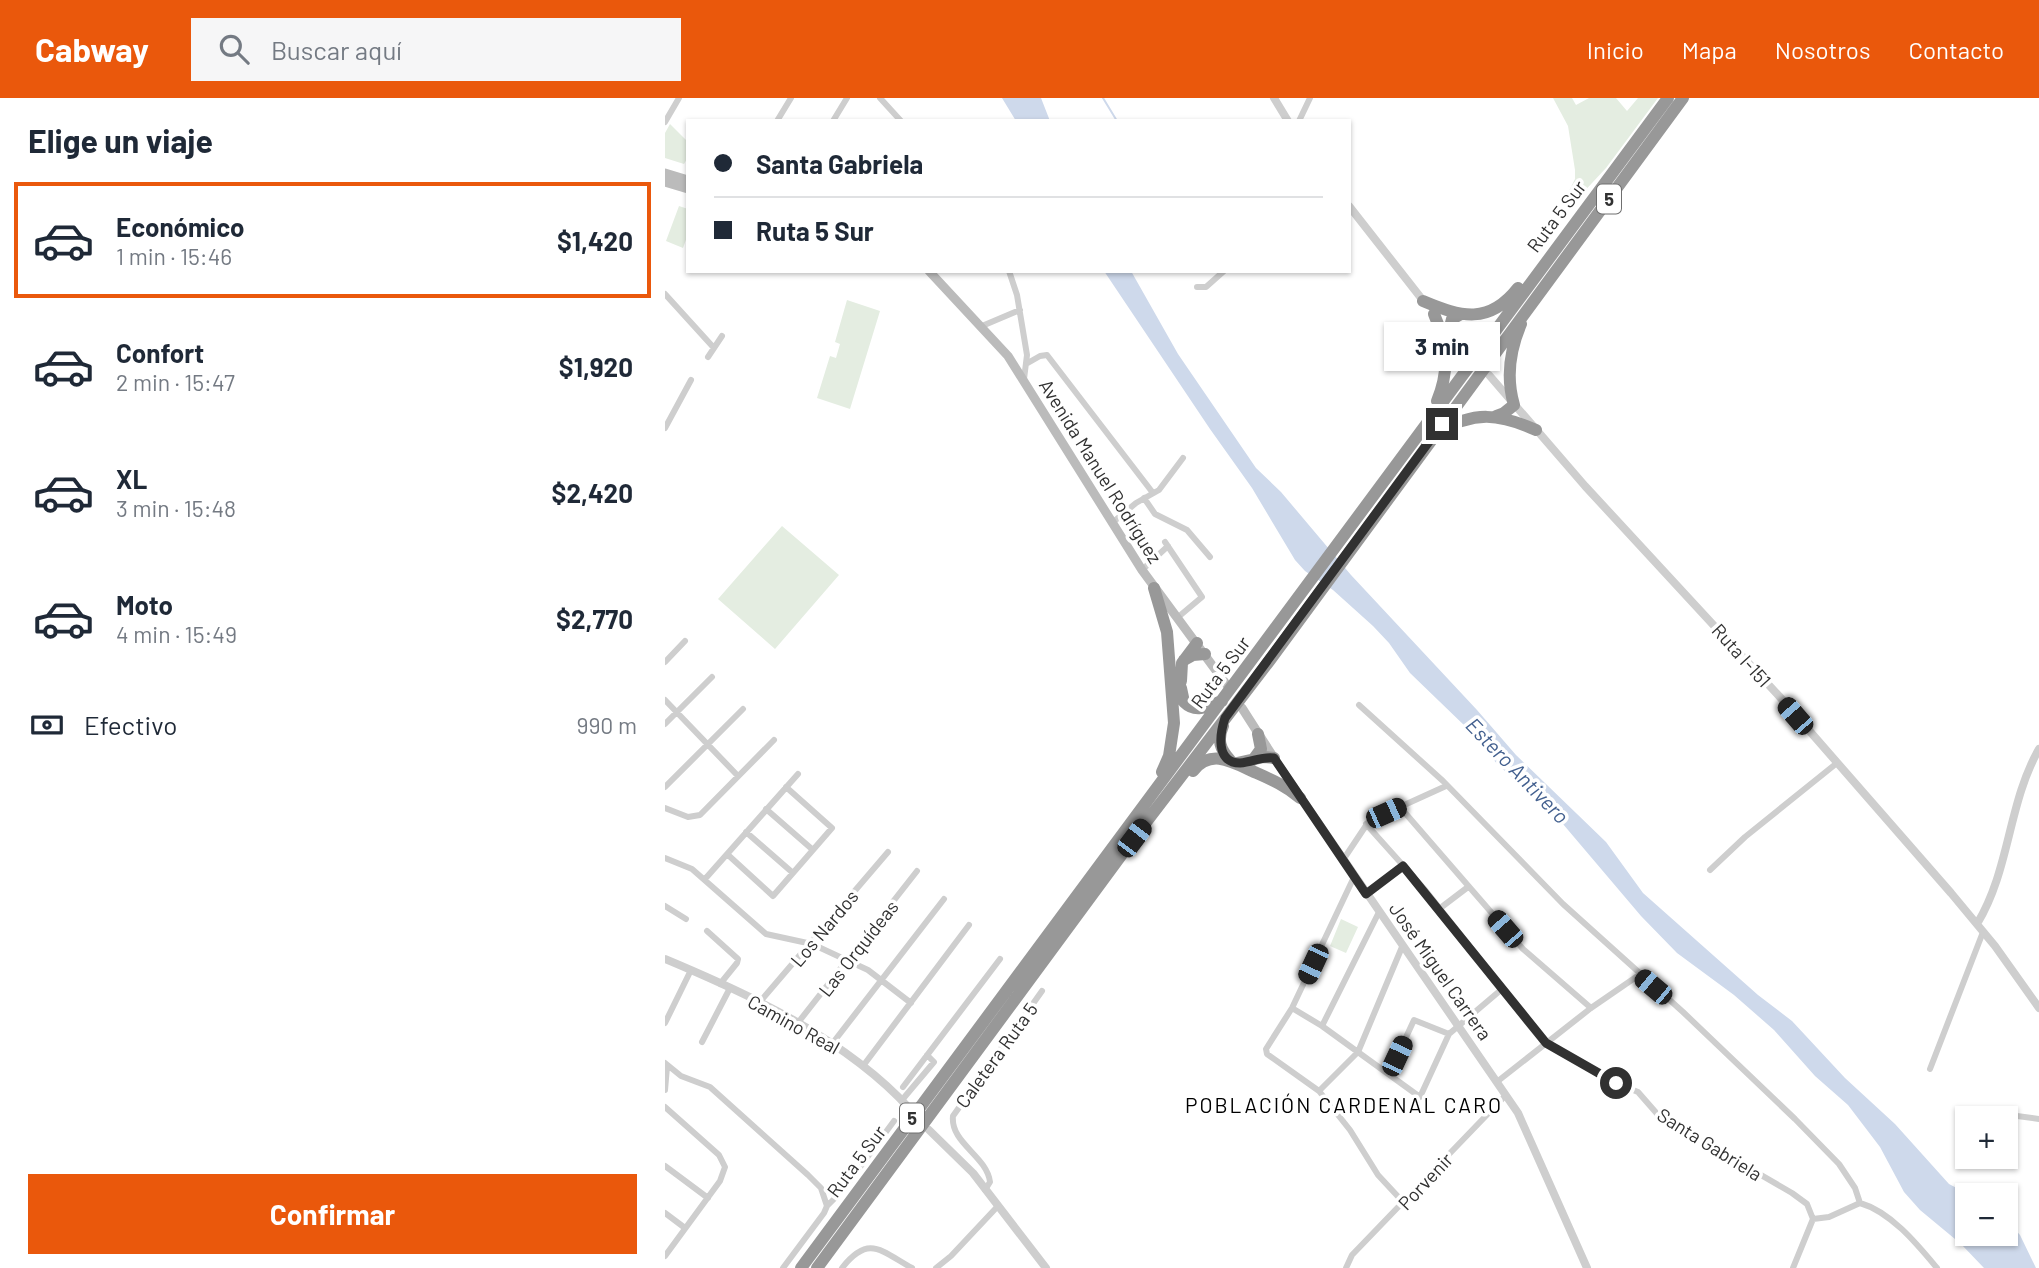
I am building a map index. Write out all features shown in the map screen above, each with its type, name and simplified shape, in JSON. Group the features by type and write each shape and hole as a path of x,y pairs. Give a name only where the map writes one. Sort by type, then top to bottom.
{"highway":[{"name":"Ruta 5 Sur","path":"817,1268 1134,838 1270,660 1424,428 1668,98"},
{"name":"Ruta 5 Sur","path":"801,1268 1222,700 1428,442 1683,98"},
{"path":"1423,301 1461,314 1483,313 1504,304 1567,233"},
{"path":"1428,442 1457,423 1504,414 1514,405 1510,379 1512,352 1520,327 1534,299"},
{"path":"1424,428 1443,386 1447,369 1445,347 1434,314"},
{"path":"1449,331 1453,319 1461,314"},
{"path":"1496,416 1536,430"},
{"path":"1143,806 1163,770 1173,740 1174,723 1166,624 1154,588"},
{"path":"1170,657 1180,646 1197,643"},
{"path":"1197,643 1183,660 1181,685 1184,702 1192,708 1202,708 1222,700"},
{"path":"1183,660 1193,654 1205,654"},
{"path":"1225,718 1219,742 1223,752 1233,762"},
{"path":"1251,765 1261,749 1258,734"},
{"path":"1251,765 1264,757 1274,758"},
{"path":"1134,838 1201,762 1214,758 1251,765 1300,798"}],"main road":[{"path":"665,173 686,179"},
{"path":"665,182 686,189"},
{"name":"Avenida Manuel Rodríguez","path":"924,273 939,282"},
{"name":"Avenida Manuel Rodríguez","path":"931,273 982,326 1016,367 1142,570 1226,684"},
{"name":"José Miguel Carrera","path":"1241,708 1274,758"}],"street":[{"path":"665,122 679,98"},
{"path":"778,119 791,98"},
{"path":"834,119 847,98"},
{"path":"880,98 898,119"},
{"path":"1274,98 1287,119"},
{"path":"1301,119 1310,98"},
{"path":"1351,209 1423,301 1470,354"},
{"path":"1010,273 1017,295 1028,359 1024,379"},
{"path":"1197,288 1206,287 1222,273"},
{"path":"665,294 714,348"},
{"path":"982,326 1020,310"},
{"path":"708,357 722,336"},
{"path":"1016,367 1023,361 1025,349"},
{"path":"1026,364 1047,355 1153,493"},
{"name":"Ruta I-151","path":"1489,375 1837,763 1977,924 2039,1008"},
{"path":"665,428 691,380"},
{"path":"1112,523 1162,486 1183,458"},
{"path":"1144,498 1155,514 1187,530 1210,556"},
{"path":"1142,570 1166,544 1202,597 1177,618"},
{"path":"665,662 685,641"},
{"path":"665,724 712,677"},
{"path":"665,700 739,776"},
{"path":"1359,705 1446,786 1563,904 1795,1119 1839,1164 1855,1188 1860,1203"},
{"path":"665,788 743,709"},
{"path":"665,808 693,817 700,815 774,740"},
{"path":"1977,924 2006,851 2024,782 2039,749"},
{"name":"José Miguel Carrera","path":"1274,758 1506,1094 1532,1144 1587,1268"},
{"path":"1710,870 1745,836 1837,763"},
{"path":"705,879 798,774"},
{"path":"1343,860 1366,824 1446,786"},
{"path":"727,854 773,896 832,828 786,787"},
{"path":"1400,807 1531,958 1591,1008"},
{"path":"767,809 813,850"},
{"name":"Santa Gabriela","path":"1366,824 1439,909 1546,1043 1609,1080 1638,1092 1658,1115 1792,1193 1807,1204 1813,1219"},
{"path":"746,832 793,873"},
{"name":"Los Nardos","path":"759,1003 888,852"},
{"path":"665,858 692,869 766,934 812,943 869,971 911,1003"},
{"path":"1366,894 1403,866"},
{"name":"Las Orquídeas","path":"797,1024 918,871"},
{"path":"1354,877 1292,1008 1266,1049 1267,1054 1319,1091 1350,1130 1378,1175 1404,1203"},
{"path":"1439,909 1468,887"},
{"path":"832,1044 944,900"},
{"path":"665,906 686,919"},
{"path":"1322,1026 1379,912"},
{"path":"863,1066 969,925"},
{"path":"707,931 738,960 720,984"},
{"path":"1930,1069 1983,932"},
{"path":"1319,1091 1358,1052 1402,947"},
{"name":"Camino Real","path":"665,959 730,988 832,1044 863,1066 910,1109"},
{"path":"903,1087 1000,959"},
{"path":"665,1023 691,970"},
{"path":"1498,1081 1591,1008 1639,975"},
{"path":"702,1042 730,988"},
{"path":"1292,1008 1322,1026 1420,1097 1449,1034 1502,989"},
{"name":"Caletera Ruta 5","path":"985,1190 989,1182 987,1171 954,1130 953,1116 1042,991"},
{"path":"1389,1074 1414,1020 1449,1034"},
{"path":"902,1100 934,1062 927,1055"},
{"path":"665,1090 666,1065"},
{"path":"666,1065 681,1076 710,1087 821,1188 827,1206"},
{"name":"Porvenir","path":"1346,1268 1352,1255 1506,1094"},
{"path":"665,1107 719,1155 725,1167 722,1177 708,1198 665,1256"},
{"path":"2018,1116 2039,1119"},
{"path":"783,1268 827,1206 843,1190 894,1121"},
{"path":"929,1130 968,1167 1046,1268"},
{"path":"665,1166 708,1198"},
{"path":"1793,1268 1813,1219 1829,1217 1860,1203 1868,1205 1898,1226 1937,1268"},
{"path":"936,1268 951,1256 997,1207"},
{"path":"665,1213 685,1228"},
{"path":"842,1268 855,1253 872,1247 885,1251 912,1268"}],"shaded area":[{"path":"1553,98 1572,98 1576,105 1589,98 1616,98 1627,111 1638,98 1658,98 1606,168 1565,212 1564,201 1575,179 1575,170 1568,126"},
{"path":"670,124 686,140 684,164 665,158 665,133"},
{"path":"679,206 686,208 686,240 683,248 666,241"},
{"path":"847,300 880,311 850,409 817,398 830,356 836,358 840,344 835,342"},
{"path":"782,526 839,575 775,649 718,599"},
{"path":"1341,919 1358,927 1346,953 1330,946"}],"water":[{"path":"1002,98 1041,98 1049,119 1015,119"},
{"name":"Estero Antivero","path":"1105,273 1132,273 1178,354 1256,468 1281,492 1351,575 1516,755 1606,842 1643,893 1758,995 1792,1021 1955,1187 1955,1239 1920,1210 1904,1192 1880,1147 1848,1105 1815,1076 1774,1030 1734,995 1677,953 1641,916 1557,817 1498,765 1468,729 1410,673 1373,626 1333,590 1305,571 1295,560 1252,488"},
{"path":"2018,1233 2036,1268 1984,1268 1963,1246 2018,1246"}],"waterway":[{"path":"1103,98 1116,119"}],"district":[{"name":"POBLACIÓN CARDENAL CARO","path":"1344,1104"}],"route":[{"path":"1442,424 1225,718 1219,738 1220,746 1230,760 1237,763 1264,757 1274,758 1366,894 1403,866 1426,891 1546,1043 1616,1083"}]}
